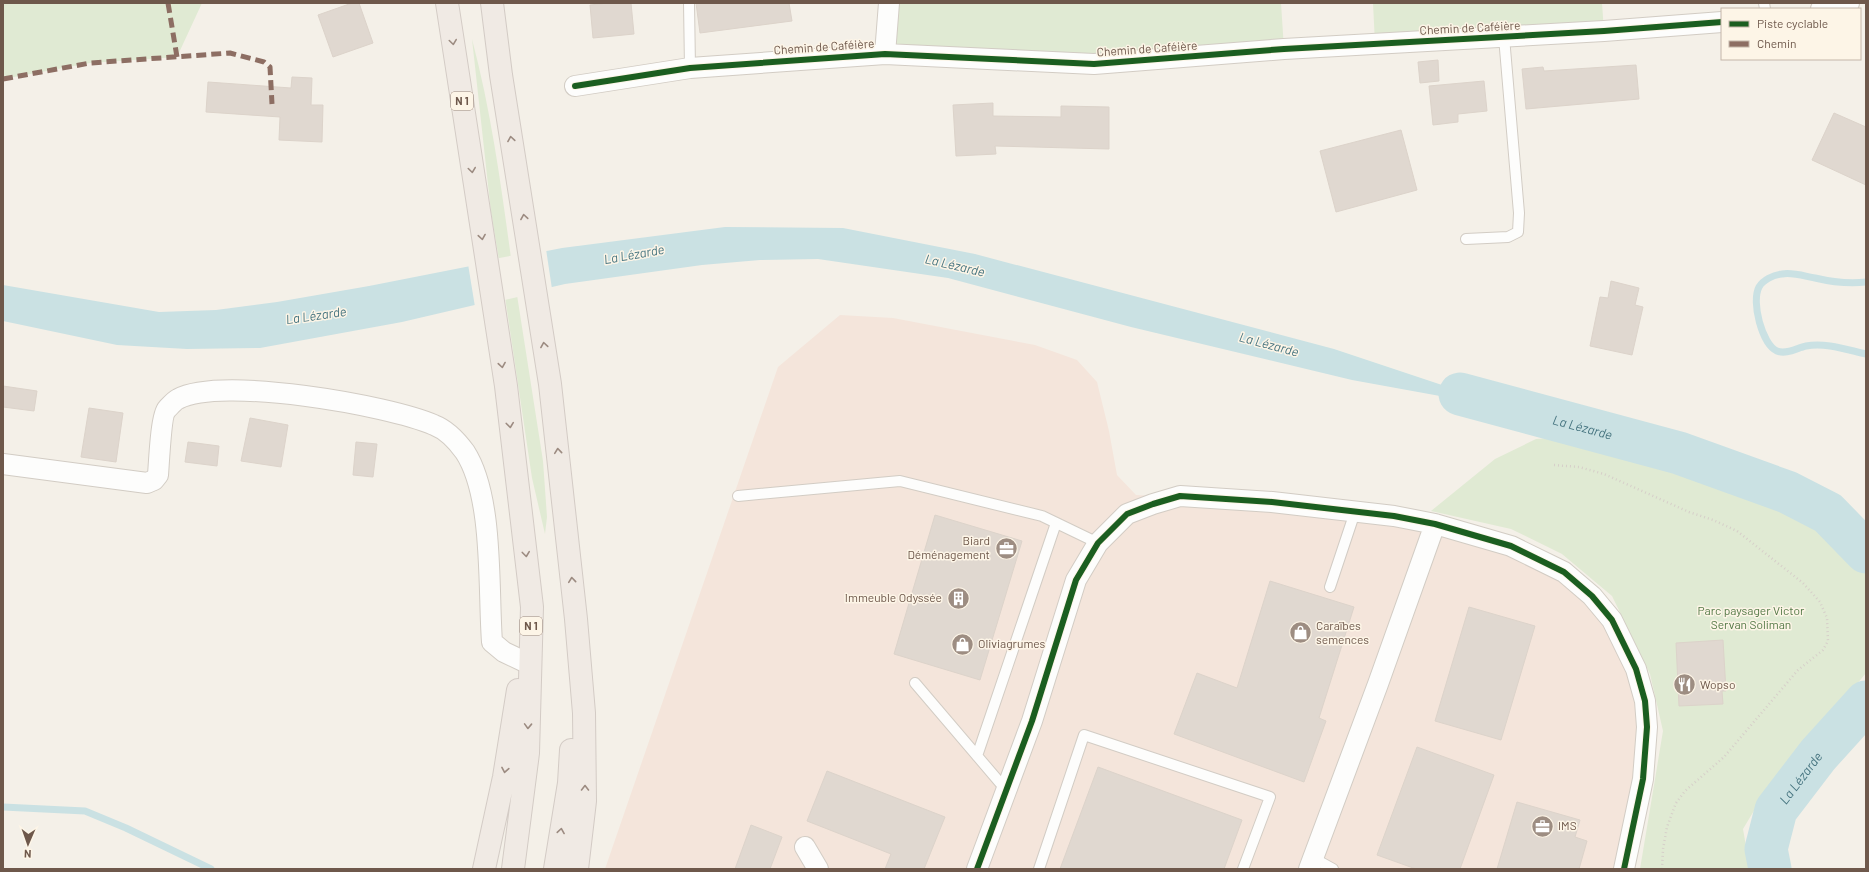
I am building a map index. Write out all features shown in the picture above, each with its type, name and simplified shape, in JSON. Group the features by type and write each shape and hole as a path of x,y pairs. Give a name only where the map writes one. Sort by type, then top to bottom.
{"highway":[{"name":"N 1","path":"447,3 506,386 532,607 528,753 513,869"},
{"path":"492,3 501,75 550,384 576,619 584,714 585,793 577,869"},
{"path":"500,3 501,75"},
{"path":"484,869 504,776 532,607"},
{"path":"555,869 569,783 576,619"}],"street":[{"path":"885,54 889,3"},
{"path":"1826,8 1849,3"},
{"name":"Chemin de Caféière","path":"575,86 690,68 885,54 1094,64 1284,49 1668,27 1721,22"},
{"path":"3,464 147,483 154,480 158,475 165,411 177,399 192,394 212,391 235,390 303,397 380,408 434,425 452,435 466,453 480,486 487,535 492,642 504,652 523,661"},
{"path":"977,869 1032,721 1076,580 1098,543 1127,514 1180,496 1265,501 1394,516 1435,524 1512,546 1564,572 1592,596 1612,620 1636,669 1645,701 1647,727 1643,779 1624,869"},
{"path":"1311,864 1435,524"},
{"path":"805,847 818,869"}],"lane":[{"path":"688,3 690,68"},
{"path":"1466,239 1508,237 1518,232 1519,213 1504,37"},
{"path":"738,496 900,481 1042,516 1098,543"},
{"path":"1330,587 1355,512"},
{"path":"977,756 1056,523"},
{"path":"915,683 1007,791"},
{"path":"1039,869 1084,735 1270,797 1243,869"},
{"path":"1311,864 1333,869"}],"path":[{"path":"1554,466 1580,467 1604,474 1689,512 1713,520 1737,531 1803,583 1820,602 1827,618 1828,641 1823,650 1798,670 1724,757 1685,791 1676,803 1667,827 1662,849 1662,869"}],"shaded area":[{"path":"840,315 893,318 1035,345 1077,360 1097,382 1109,431 1117,475 1136,495 1272,502 1511,546 1592,596 1645,701 1624,869 605,869 778,367"}],"green space":[{"path":"3,3 202,3 177,57 90,63 3,79"},
{"path":"889,3 1281,3 1284,49 1094,64 885,54"},
{"path":"1373,3 1602,3 1604,31 1375,44"},
{"path":"472,39 490,120 511,258 499,260 491,212"},
{"path":"517,295 543,461 547,517 545,534 532,478 505,297"},
{"name":"Parc paysager Victor Servan Soliman","path":"1563,437 1597,443 1671,463 1750,488 1824,524 1849,544 1866,564 1866,673 1755,809 1743,829 1750,869 1640,869 1663,731 1650,674 1612,596 1562,554 1511,529 1431,511 1495,459 1536,439"}],"water":[{"path":"725,227 843,228 975,254 1334,349 1517,410 1352,380 1131,327 948,278 818,259 760,260 702,265 565,284 402,322 260,348 187,349 117,345 3,321 3,285 159,312 216,310 277,302 369,286 562,248"}],"pier":[{"path":"546,249 552,289 475,307 468,264"}],"building":[{"path":"352,3 359,3 373,43 333,57 318,15"},
{"path":"631,3 634,34 593,38 590,5"},
{"path":"696,3 789,3 792,21 700,33"},
{"path":"1438,60 1439,81 1420,83 1418,62"},
{"path":"1636,65 1639,99 1526,109 1522,69 1543,67 1544,71"},
{"path":"292,77 312,78 311,105 323,105 322,142 279,140 280,117 206,112 208,82 291,88"},
{"path":"1484,81 1487,111 1458,114 1458,122 1433,125 1429,86"},
{"path":"993,103 993,116 1061,117 1061,106 1109,107 1109,149 995,146 996,154 956,156 953,105"},
{"path":"1834,113 1866,127 1866,185 1812,160"},
{"path":"1401,130 1417,190 1336,212 1320,151"},
{"path":"1611,281 1639,288 1635,305 1643,307 1632,355 1590,346 1600,297 1608,298"},
{"path":"3,386 37,391 34,411 3,407"},
{"path":"89,408 123,413 116,462 81,457"},
{"path":"250,418 288,425 281,467 241,461"},
{"path":"188,442 219,446 217,466 185,462"},
{"path":"356,442 377,444 373,477 353,475"},
{"name":"Immeuble Odyssée","path":"935,515 1022,541 980,680 894,654"},
{"path":"1270,581 1354,607 1319,718 1326,721 1304,782 1174,734 1197,673 1237,688"},
{"path":"1469,607 1535,626 1501,740 1435,721"},
{"path":"1723,640 1726,691 1722,691 1723,704 1679,706 1676,643"},
{"path":"1417,747 1494,775 1460,869 1416,869 1377,855"},
{"path":"1098,767 1242,820 1224,869 1060,869"},
{"path":"827,771 945,817 924,869 885,869 891,854 807,821"},
{"path":"1517,802 1580,820 1575,837 1587,841 1579,869 1497,869"},
{"path":"751,825 782,837 770,869 735,869"}],"waterway":[{"path":"1866,282 1853,283 1828,281 1794,274 1779,275 1769,278 1761,284 1756,302 1759,322 1763,332 1772,347 1777,351 1788,352 1806,346 1821,345 1866,354"},
{"name":"La Lézarde","path":"1460,394 1679,453 1787,492 1828,513 1866,552"},
{"name":"La Lézarde","path":"1770,869 1766,849 1776,810 1818,755 1866,702"},
{"path":"3,807 85,811 126,828 211,869"}],"marked path":[{"path":"168,3 177,57"},
{"path":"3,79 90,63 230,53 264,62 270,67 272,104"}],"cycle path":[{"path":"575,86 690,68 885,54 1094,64 1284,49 1604,31 1721,22"},
{"path":"977,869 1032,721 1076,580 1098,543 1127,514 1180,496 1272,502 1394,516 1435,524 1511,546 1564,572 1592,596 1612,620 1636,669 1645,701 1647,727 1643,779 1624,869"}],"place":[{"name":"Biard Déménagement","path":"1006,548"},
{"name":"Immeuble Odyssée","path":"958,598"},
{"name":"Caraïbes semences","path":"1300,633"},
{"name":"Oliviagrumes","path":"962,644"},
{"name":"Wopso","path":"1685,685"},
{"name":"IMS","path":"1542,826"}]}
